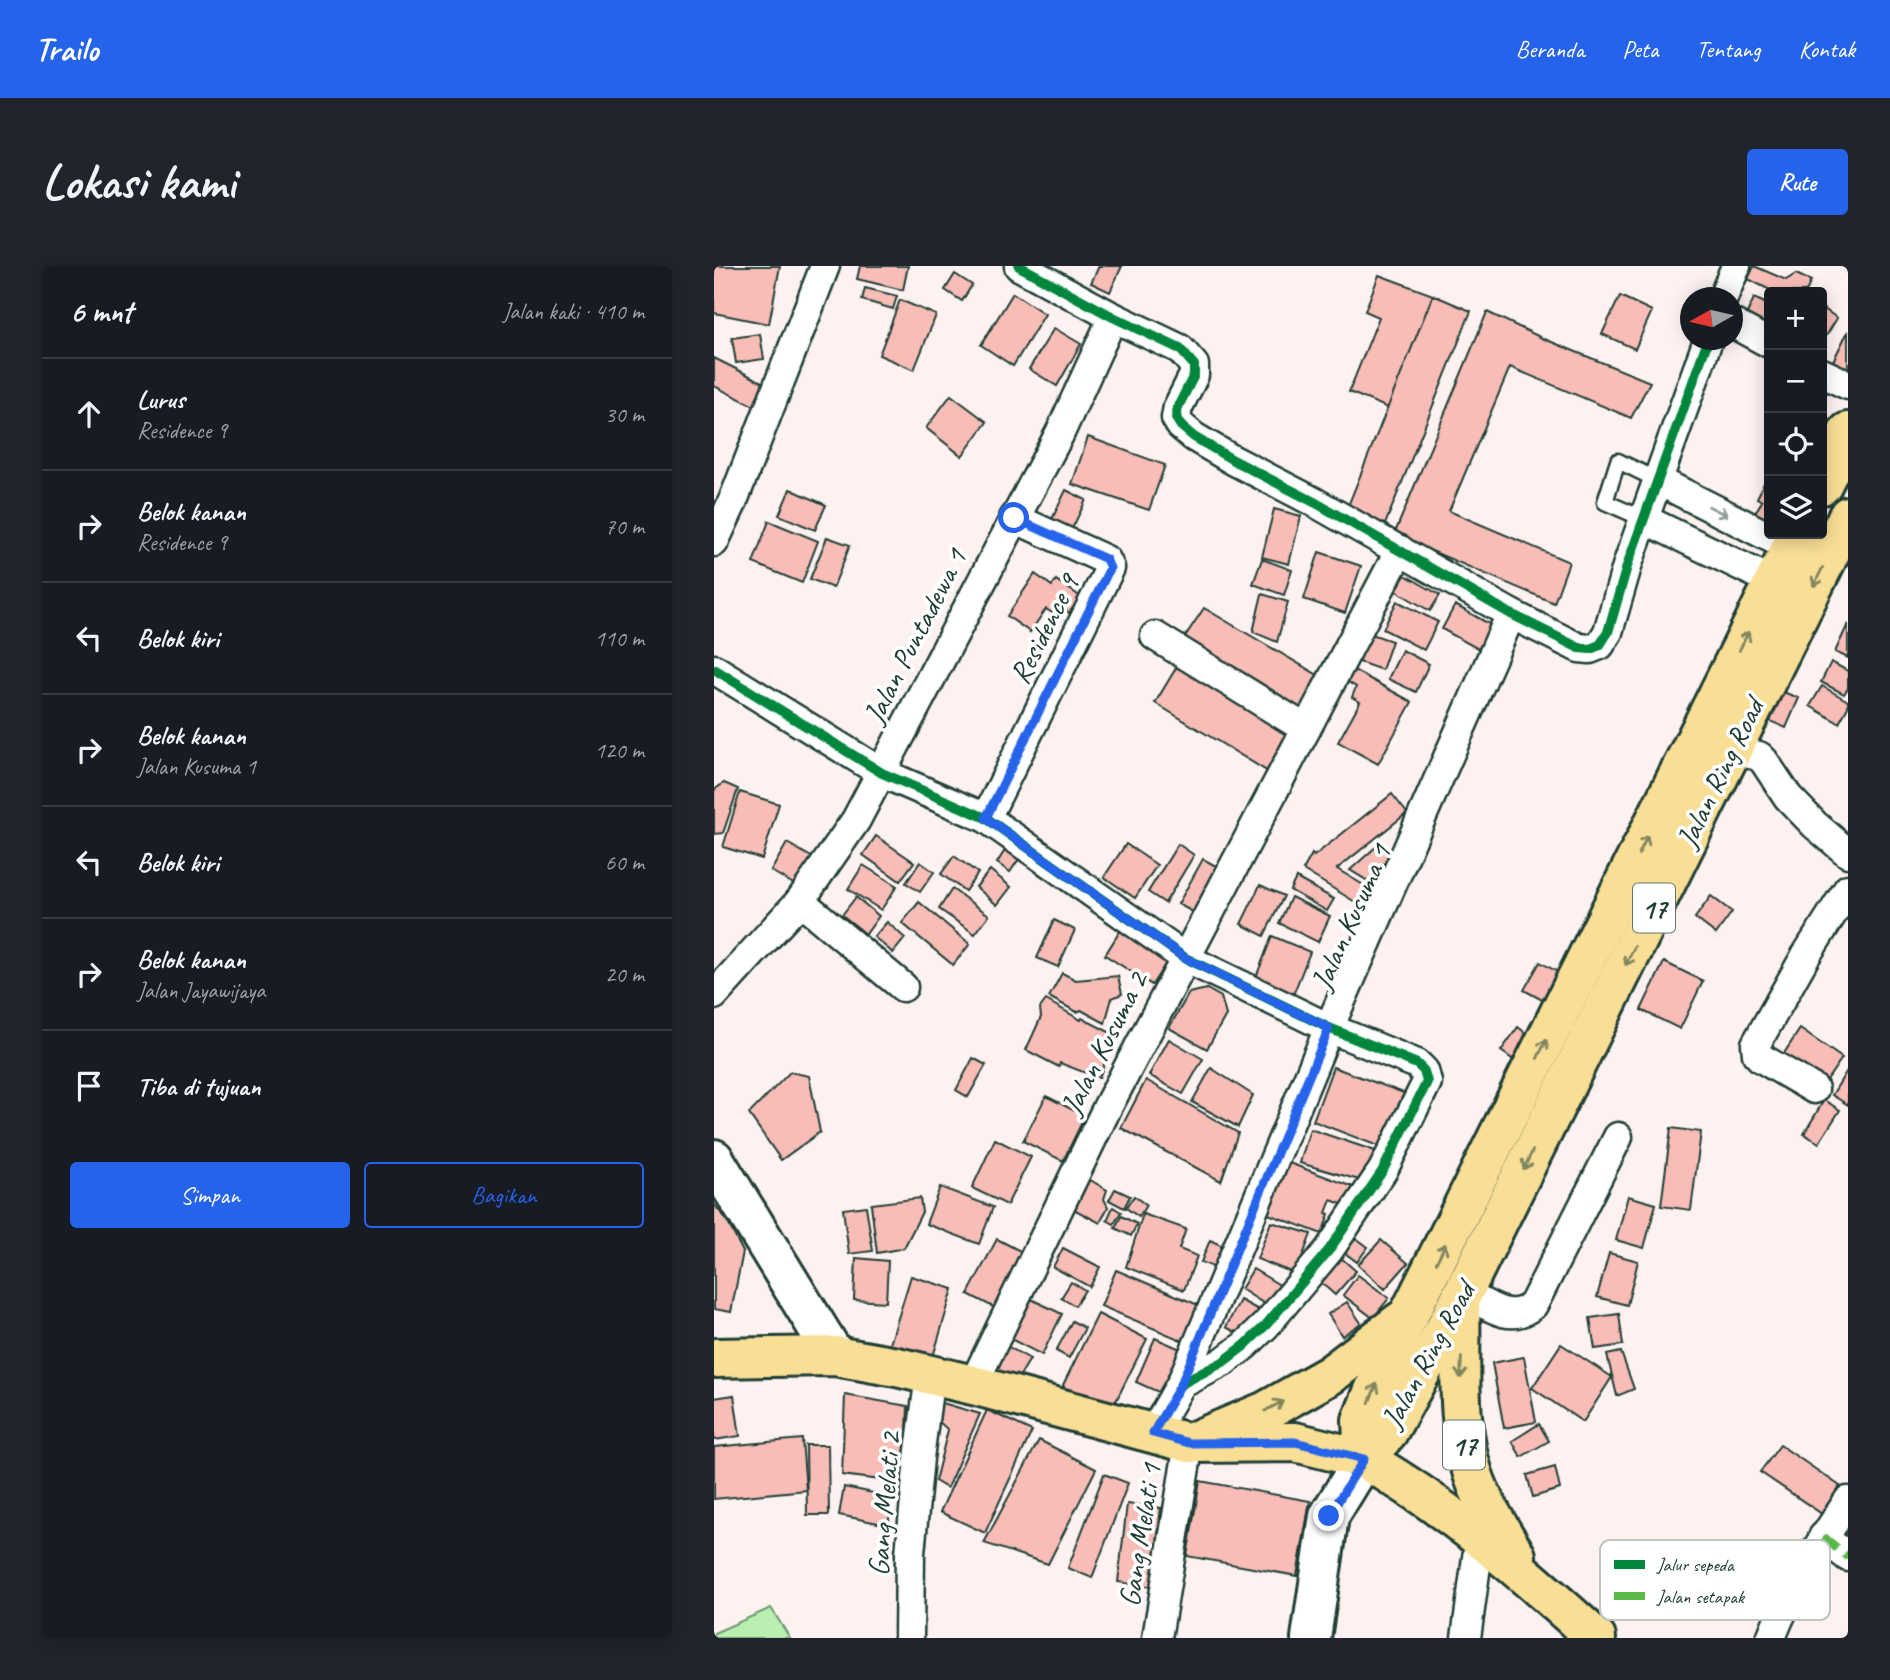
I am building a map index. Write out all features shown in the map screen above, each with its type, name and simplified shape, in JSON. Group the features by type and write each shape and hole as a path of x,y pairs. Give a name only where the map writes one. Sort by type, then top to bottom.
{"main road":[{"path":"1826,476 1848,432"},
{"name":"Jalan Ring Road","path":"1364,1459 1388,1432 1461,1296 1848,516"},
{"name":"Jalan Ring Road","path":"1364,1459 1362,1420 1385,1363 1794,541"},
{"name":"17","path":"1461,1296 1460,1397 1464,1444 1474,1478 1527,1576"},
{"path":"1171,1438 1266,1411 1330,1375 1410,1314"},
{"path":"714,1358 835,1356 973,1385 1171,1438 1295,1442 1364,1459"},
{"name":"17","path":"1364,1459 1422,1492 1527,1576 1596,1638"}],"street":[{"path":"714,541 733,501 825,266"},
{"path":"1019,266 1113,317 1180,349 1194,365 1194,375 1178,407 1176,418 1181,426 1233,460 1317,502 1511,614 1579,648 1590,649 1600,645 1608,632 1628,563 1704,350"},
{"path":"1727,287 1736,266"},
{"name":"Jalan Puntadewa 1","path":"714,995 800,901 856,820 1060,433 1113,317"},
{"path":"1743,329 1764,340"},
{"path":"1827,375 1848,385"},
{"path":"1657,480 1794,541"},
{"name":"Residence 9","path":"986,818 1110,568 1106,559 1014,518"},
{"path":"1644,519 1774,582"},
{"name":"Jalan Kusuma 2","path":"973,1385 1107,1108 1400,550"},
{"name":"Jalan Kusuma 1","path":"1171,1438 1181,1384 1329,1028 1511,614"},
{"path":"1155,636 1306,729"},
{"path":"714,669 882,772 986,818 1185,958 1329,1028 1418,1065 1424,1071 1427,1082 1383,1170 1322,1259 1266,1325 1244,1346 1223,1362 1181,1384"},
{"path":"1732,750 1759,756 1788,797 1848,853"},
{"path":"1814,1089 1761,1058 1757,1054 1756,1044 1805,957 1848,889"},
{"path":"800,901 903,988"},
{"path":"1461,1296 1506,1314 1516,1315 1533,1306 1618,1138"},
{"path":"714,1159 835,1356"},
{"name":"Gang Melati 2","path":"909,1638 910,1553 930,1375"},
{"name":"Gang Melati 1","path":"1157,1638 1171,1438"},
{"path":"1311,1638 1329,1516 1364,1459"},
{"path":"1821,1540 1848,1501"},
{"path":"1466,1638 1479,1536"},
{"path":"1823,1537 1827,1540"},
{"path":"1830,1543 1848,1557"},
{"path":"1771,1638 1778,1620"}],"lane":[{"path":"1644,519 1605,502 1618,461 1657,480"}],"green space":[{"path":"771,1608 790,1638 714,1638 714,1633"}],"building":[{"path":"714,266 780,266 769,324 714,313"},
{"path":"860,266 908,266 903,290 857,279"},
{"path":"1099,266 1122,266 1110,292 1091,283"},
{"path":"1754,266 1786,280 1796,274 1811,281 1808,287 1764,287 1748,279"},
{"path":"955,274 972,285 962,301 945,290"},
{"path":"1379,275 1433,295 1388,408 1349,392 1379,317 1365,311"},
{"path":"865,288 897,296 893,309 862,300"},
{"path":"1013,293 1045,314 1013,366 981,345"},
{"path":"1433,295 1471,311 1384,527 1346,511"},
{"path":"1620,296 1652,311 1635,349 1602,334"},
{"path":"1754,298 1764,303 1764,332 1743,322"},
{"path":"900,300 936,315 914,370 879,355"},
{"path":"1827,311 1837,318 1827,335"},
{"path":"1487,312 1542,338 1650,382 1631,418 1510,367 1449,511 1569,562 1554,603 1394,535"},
{"path":"1054,328 1081,344 1057,386 1029,369"},
{"path":"1848,331 1848,380 1828,371"},
{"path":"760,334 764,359 736,363 732,338"},
{"path":"714,358 768,385 758,408 714,386"},
{"path":"951,395 987,422 962,456 926,428"},
{"path":"1088,437 1165,465 1149,510 1072,484"},
{"path":"1764,483 1764,531 1749,523 1762,501 1757,498"},
{"path":"790,489 826,505 815,530 779,515"},
{"path":"1066,490 1086,500 1072,529 1052,519"},
{"path":"1274,509 1301,516 1289,564 1262,557"},
{"path":"769,521 818,541 802,583 753,563"},
{"path":"827,537 850,545 833,588 810,579"},
{"path":"1319,552 1361,566 1345,613 1304,599"},
{"path":"1262,559 1292,570 1284,595 1253,584"},
{"path":"1035,574 1052,586 1056,580 1081,597 1069,613 1063,608 1057,616 1046,609 1030,632 1007,616"},
{"path":"1405,575 1440,595 1430,611 1396,591"},
{"path":"1262,594 1288,602 1277,642 1253,632"},
{"path":"1397,601 1438,622 1424,650 1383,629"},
{"path":"1455,605 1493,626 1480,650 1442,629"},
{"path":"1204,608 1321,677 1302,714 1182,641"},
{"path":"1848,624 1848,658 1835,652"},
{"path":"1360,630 1392,641 1382,670 1350,659"},
{"path":"1402,650 1429,664 1416,692 1388,679"},
{"path":"1831,662 1848,671 1848,688 1844,694 1821,682"},
{"path":"1179,663 1297,734 1275,776 1155,703"},
{"path":"1350,668 1412,702 1378,764 1338,742 1360,702 1352,697 1356,687 1343,679"},
{"path":"1822,686 1848,701 1848,707 1839,723 1810,706"},
{"path":"1783,692 1799,698 1786,728 1770,721"},
{"path":"724,783 738,789 723,833 714,834 714,790"},
{"path":"740,792 779,804 762,859 723,847"},
{"path":"1392,794 1407,813 1337,869 1380,895 1370,911 1303,870 1312,854 1314,856"},
{"path":"876,836 914,862 900,881 863,855"},
{"path":"787,843 813,858 797,886 771,871"},
{"path":"1126,844 1157,865 1135,898 1104,877"},
{"path":"1178,844 1194,855 1165,903 1148,892"},
{"path":"1378,845 1399,856 1381,889 1350,870"},
{"path":"1007,847 1021,856 1010,872 997,863"},
{"path":"954,856 978,873 965,891 941,874"},
{"path":"1203,859 1227,872 1202,917 1178,904"},
{"path":"920,862 934,872 920,892 906,883"},
{"path":"863,865 897,886 881,910 848,889"},
{"path":"990,870 1011,887 997,905 976,887"},
{"path":"1296,878 1334,899 1327,911 1290,890"},
{"path":"1260,885 1284,896 1264,936 1241,924"},
{"path":"952,889 989,915 975,934 939,909"},
{"path":"1711,896 1732,912 1716,934 1695,918"},
{"path":"856,897 879,916 866,934 842,915"},
{"path":"1291,897 1330,916 1318,942 1279,923"},
{"path":"919,902 970,944 953,965 902,923"},
{"path":"1054,920 1075,930 1058,967 1037,958"},
{"path":"887,922 905,938 893,953 874,937"},
{"path":"1122,928 1169,958 1152,985 1105,955"},
{"path":"1272,936 1310,952 1293,995 1255,980"},
{"path":"1540,962 1568,978 1553,1006 1524,990"},
{"path":"1664,962 1703,981 1680,1029 1641,1010"},
{"path":"1062,973 1076,980 1118,976 1122,994 1112,998 1105,1023 1049,997"},
{"path":"1207,989 1221,997 1226,1015 1207,1049 1169,1028 1189,993"},
{"path":"1046,1000 1115,1035 1099,1078 1060,1063 1059,1067 1026,1050 1041,1017 1040,1008"},
{"path":"1518,1027 1535,1040 1518,1063 1501,1051"},
{"path":"1800,1029 1842,1058 1820,1090 1779,1061"},
{"path":"1169,1039 1203,1059 1183,1094 1149,1075"},
{"path":"973,1058 986,1065 968,1097 956,1090"},
{"path":"1333,1067 1404,1093 1383,1148 1313,1121"},
{"path":"1211,1068 1253,1095 1238,1127 1192,1102"},
{"path":"1848,1069 1848,1105 1832,1095"},
{"path":"790,1072 809,1076 820,1132 781,1160 749,1114"},
{"path":"1146,1080 1238,1133 1221,1181 1121,1128"},
{"path":"1046,1096 1085,1116 1063,1161 1023,1141"},
{"path":"1824,1100 1840,1110 1819,1143 1804,1134"},
{"path":"1671,1128 1701,1132 1691,1210 1661,1206"},
{"path":"1310,1129 1381,1153 1373,1184 1300,1163"},
{"path":"995,1139 1031,1157 1007,1205 972,1188"},
{"path":"1281,1160 1359,1189 1352,1208 1331,1200 1322,1234 1263,1212"},
{"path":"1082,1175 1107,1190 1104,1199 1108,1207 1100,1223 1066,1205"},
{"path":"940,1187 993,1207 979,1244 926,1224"},
{"path":"1115,1189 1130,1196 1124,1208 1109,1200"},
{"path":"1134,1196 1146,1205 1139,1217 1126,1208"},
{"path":"1628,1196 1656,1204 1644,1248 1616,1240"},
{"path":"920,1198 922,1212 904,1248 877,1253 871,1204"},
{"path":"714,1204 727,1221 743,1252 731,1312 714,1309"},
{"path":"866,1206 873,1251 849,1254 843,1209"},
{"path":"1113,1207 1121,1212 1114,1224 1107,1220"},
{"path":"1143,1214 1186,1229 1179,1249 1197,1256 1184,1290 1126,1267"},
{"path":"1121,1216 1137,1224 1131,1236 1115,1228"},
{"path":"1271,1222 1311,1234 1296,1274 1257,1259"},
{"path":"1352,1235 1368,1247 1357,1262 1341,1250"},
{"path":"997,1239 1024,1253 995,1308 968,1294"},
{"path":"1210,1240 1227,1248 1218,1269 1201,1262"},
{"path":"1381,1240 1408,1263 1385,1289 1358,1265"},
{"path":"1063,1248 1100,1267 1090,1287 1053,1267"},
{"path":"1609,1253 1638,1261 1627,1305 1597,1297"},
{"path":"1339,1256 1356,1271 1335,1295 1318,1280"},
{"path":"856,1258 888,1261 886,1302 854,1300"},
{"path":"1253,1269 1283,1287 1271,1308 1241,1289"},
{"path":"1116,1270 1203,1307 1188,1343 1101,1306"},
{"path":"1358,1275 1389,1298 1373,1318 1343,1295"},
{"path":"911,1276 953,1289 930,1367 887,1354"},
{"path":"1071,1282 1085,1290 1075,1306 1061,1298"},
{"path":"1023,1295 1062,1314 1042,1355 1003,1335"},
{"path":"1240,1300 1264,1313 1250,1340 1226,1327"},
{"path":"1347,1302 1361,1323 1342,1336 1328,1314"},
{"path":"1098,1314 1147,1339 1112,1409 1070,1395 1063,1385"},
{"path":"1619,1314 1623,1345 1595,1349 1590,1318"},
{"path":"1072,1321 1085,1328 1069,1358 1056,1351"},
{"path":"1155,1338 1185,1351 1165,1395 1136,1382"},
{"path":"1561,1344 1612,1377 1583,1422 1532,1388"},
{"path":"1005,1345 1030,1359 1012,1389 987,1375"},
{"path":"1621,1352 1634,1389 1617,1396 1607,1355"},
{"path":"1524,1357 1536,1422 1504,1428 1492,1363"},
{"path":"734,1395 740,1436 714,1440 714,1398"},
{"path":"845,1395 908,1406 905,1483 842,1475"},
{"path":"939,1402 980,1414 947,1488 935,1481 948,1430 936,1419"},
{"path":"987,1410 1032,1431 985,1533 940,1512"},
{"path":"1539,1424 1549,1441 1521,1457 1512,1441"},
{"path":"802,1439 806,1490 714,1499 714,1447"},
{"path":"1039,1440 1096,1469 1048,1564 984,1543"},
{"path":"806,1445 828,1445 829,1515 807,1515"},
{"path":"1780,1445 1840,1486 1822,1514 1760,1472"},
{"path":"1555,1467 1560,1489 1533,1497 1527,1475"},
{"path":"1104,1474 1128,1483 1092,1578 1068,1568"},
{"path":"1200,1481 1310,1501 1297,1576 1187,1556"},
{"path":"844,1487 893,1497 888,1525 839,1515"},
{"path":"1127,1504 1161,1508 1152,1587 1118,1582"}],"marked path":[{"path":"1823,1537 1827,1540"},
{"path":"1830,1543 1848,1557"}],"cycle path":[{"path":"1019,266 1113,317 1180,349 1194,365 1194,375 1178,407 1176,418 1194,437 1511,614 1579,648 1590,649 1600,645 1608,632 1628,563 1704,350"},
{"path":"714,669 882,773 986,818 1185,958 1329,1028 1417,1064 1424,1071 1427,1082 1383,1170 1329,1250 1266,1325 1244,1346 1223,1362 1181,1384"}],"route":[{"path":"1014,518 1106,559 1110,573 986,818 1185,958 1329,1028 1181,1384 1153,1433 1189,1443 1295,1442 1364,1459 1329,1516"}]}
